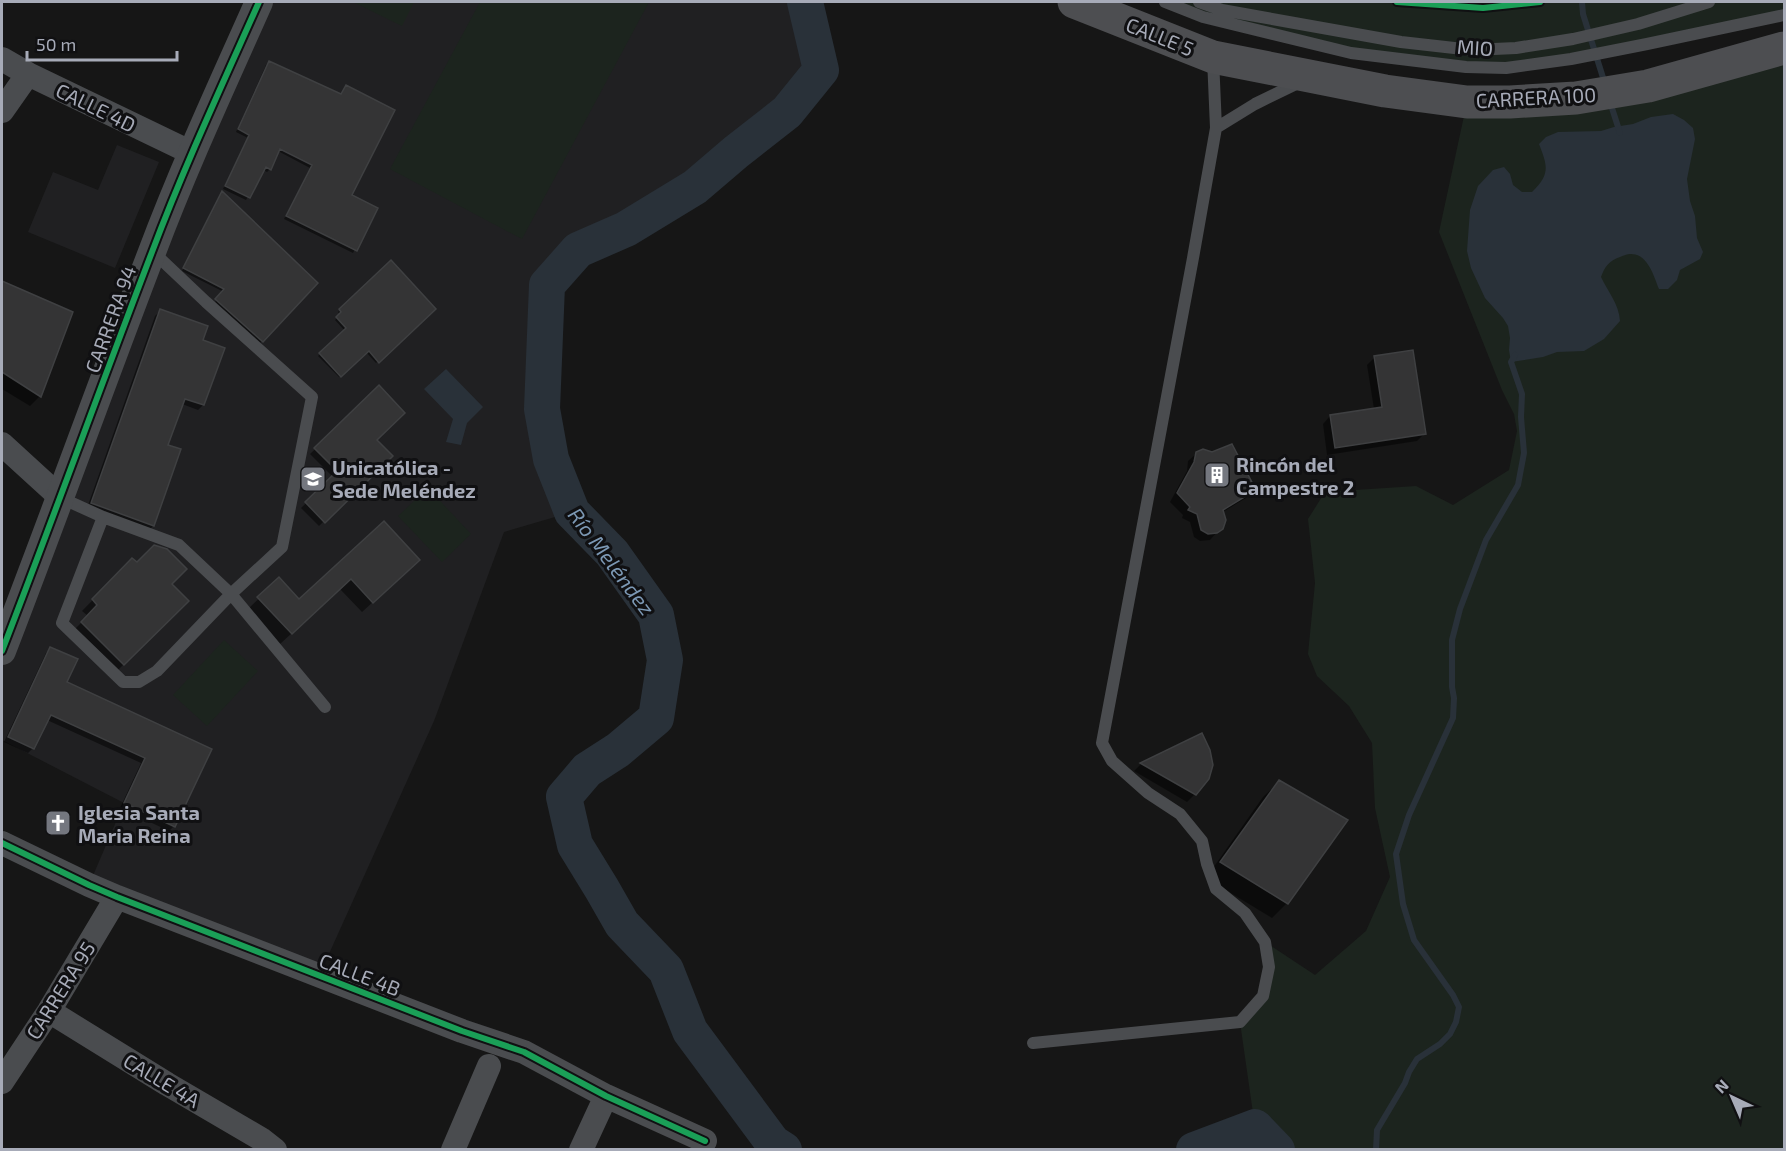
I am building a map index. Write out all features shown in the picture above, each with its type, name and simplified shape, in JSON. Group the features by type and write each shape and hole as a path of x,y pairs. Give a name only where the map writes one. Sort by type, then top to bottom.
{"main road":[{"name":"CALLE 5","path":"1074,2 1213,57"},
{"path":"1127,2 1221,38 1292,53 1461,82 1512,85 1584,78 1645,67 1769,36 1785,37"},
{"name":"CARRERA 100","path":"1213,57 1397,93 1467,102 1510,102 1576,98 1648,86 1785,48"}],"street":[{"name":"CARRERA 94","path":"2,651 152,251 192,153 259,2"},
{"name":"CALLE 4D","path":"2,59 28,74 192,153"},
{"path":"2,111 28,74"},
{"path":"2,444 61,498"},
{"name":"CALLE 4B","path":"2,843 117,897 524,1052 606,1096 705,1141"},
{"name":"CARRERA 95","path":"2,1082 49,1011 117,897"},
{"name":"CALLE 4A","path":"49,1011 275,1149"},
{"path":"453,1149 489,1066"},
{"path":"581,1149 606,1096"}],"lane":[{"name":"MIO","path":"1165,2 1203,17 1351,52 1466,67 1506,68 1647,45 1785,15"},
{"name":"MIO","path":"1199,2 1222,10 1401,42 1472,50 1516,48 1573,39 1638,24 1709,2"},
{"path":"1033,1043 1240,1022 1263,996 1269,967 1265,942 1245,913 1216,889 1202,841 1180,814 1148,793 1112,761 1102,743 1194,258 1216,128 1213,57"},
{"path":"1216,128 1255,104 1310,77"},
{"path":"103,517 62,624 123,682 139,682 157,671 231,594 282,547 312,397 152,251"},
{"path":"61,498 103,517 179,545 231,594 325,707"}],"shaded area":[{"name":"Unicatólica - Sede Meléndez","path":"259,2 805,2 821,70 787,112 695,187 626,229 578,250 547,285 542,409 551,459 572,512 504,532 434,721 319,976 89,885 124,803 2,740 2,651"},
{"path":"353,2 414,2 402,26"},
{"path":"480,2 649,2 522,239 390,169"},
{"path":"1165,2 1784,2 1784,15 1506,68 1351,53"},
{"path":"1784,48 1784,1149 1277,1149 1255,1127 1240,1022 1263,995 1265,942 1315,975 1366,931 1390,877 1375,808 1372,743 1349,706 1317,676 1308,654 1315,583 1308,519 1325,492 1416,486 1453,505 1509,470 1517,431 1514,414 1502,390 1439,232 1467,102"},
{"path":"1673,114 1693,128 1695,139 1687,179 1697,238 1703,252 1700,259 1680,270 1677,280 1668,289 1659,289 1646,261 1641,257 1629,254 1613,260 1601,277 1615,304 1620,321 1604,339 1584,351 1557,352 1543,357 1511,362 1508,326 1485,298 1471,268 1467,251 1470,210 1478,186 1493,170 1504,167 1510,174 1513,185 1522,192 1532,192 1542,180 1546,170 1539,144 1546,137 1558,132 1601,131 1633,124 1651,117"},
{"path":"117,145 159,162 115,268 28,232 53,172 98,190"},
{"path":"446,369 483,407 467,423 461,445 446,442 453,419 424,389"},
{"path":"428,488 471,534 442,562 398,516"},
{"path":"224,640 258,671 207,726 173,695"}],"building":[{"path":"269,61 341,94 346,85 395,110 352,195 378,208 357,251 286,216 312,165 280,149 271,170 266,167 250,198 225,186 249,135 238,129"},
{"path":"222,191 318,283 263,342 215,299 224,289 183,268"},
{"path":"391,260 436,309 379,363 369,351 341,377 319,353 346,328 336,317 341,312 339,309"},
{"path":"2,281 73,312 41,397 2,372"},
{"path":"160,309 208,326 203,340 225,348 204,405 185,399 168,445 181,449 154,526 91,503"},
{"path":"1413,350 1426,434 1335,448 1330,415 1382,407 1374,356"},
{"path":"379,385 405,413 377,440 393,456 325,523 305,502 337,471 314,448"},
{"name":"Rincón del Campestre 2","path":"1232,444 1256,490 1223,510 1226,520 1223,529 1217,533 1208,534 1201,530 1197,514 1188,510 1190,507 1177,493 1194,462 1196,452 1203,449 1212,452"},
{"path":"384,521 420,560 373,603 351,579 292,634 257,597 279,577 299,599"},
{"path":"154,545 167,549 187,569 172,584 189,601 124,665 81,622 97,605 92,599 132,558 137,562"},
{"path":"50,647 78,659 67,682 212,749 175,827 124,803 145,758 51,715 34,749 8,737"},
{"path":"1202,733 1210,750 1213,765 1209,779 1196,795 1140,763"},
{"path":"1279,780 1348,820 1288,904 1220,862"}],"waterway":[{"name":"Río Meléndez","path":"784,1150 773,1143 690,1031 666,970 622,924 575,845 564,797 587,770 618,750 656,718 665,660 656,615 612,553 572,512 551,459 542,409 547,285 578,250 626,229 695,187 787,112 821,70 805,2"},
{"path":"1582,2 1583,14 1605,84"},
{"path":"1610,102 1620,133"},
{"path":"1376,1150 1377,1130 1405,1083 1409,1072 1417,1059 1440,1044 1450,1034 1456,1022 1459,1007 1414,940 1403,904 1396,854 1409,815 1453,718 1452,640 1460,609 1486,540 1518,485 1524,453 1522,394 1511,362 1515,355"},
{"name":"Río Meléndez","path":"1194,1150 1255,1127 1277,1150"}],"cycle path":[{"path":"2,651 164,220 259,2"},
{"path":"1397,2 1483,8 1540,2"},
{"path":"2,843 117,897 462,1031 524,1052 606,1096 705,1141"}],"place":[{"name":"Rincón del Campestre 2","path":"1217,475"},
{"name":"Unicatólica - Sede Meléndez","path":"313,479"},
{"name":"Iglesia Santa Maria Reina","path":"58,823"}]}
